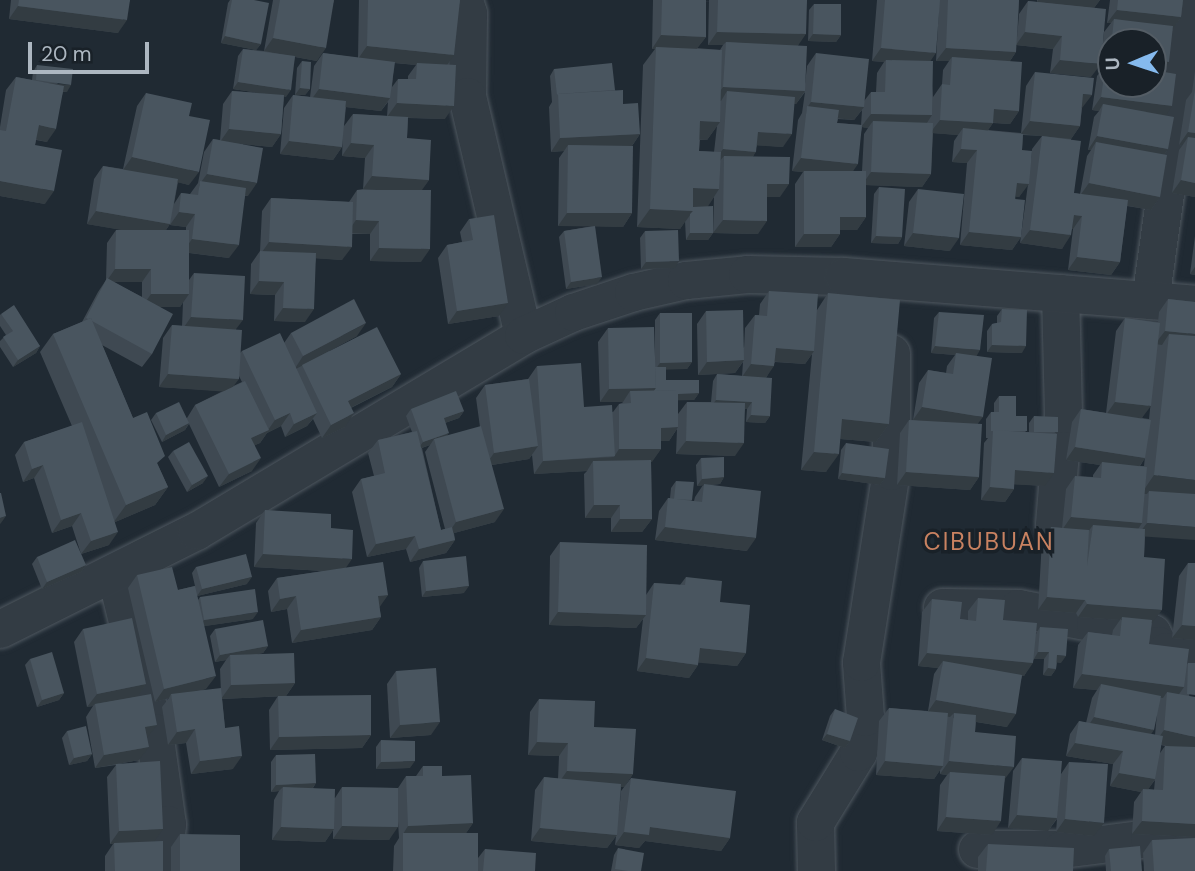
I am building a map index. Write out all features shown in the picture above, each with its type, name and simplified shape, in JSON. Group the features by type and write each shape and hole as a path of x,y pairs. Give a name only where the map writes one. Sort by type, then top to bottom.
{"street":[{"path":"464,0 468,13 467,96 523,335"},
{"path":"1150,300 1192,0"},
{"path":"0,629 195,531 523,335 633,292 686,280 747,274 891,303 1059,293 1195,304"},
{"path":"1054,524 1063,414 1059,293"},
{"path":"816,871 816,822 859,752 865,717 861,662 891,471 891,303"},
{"path":"115,572 155,732 167,824 162,871"},
{"path":"942,607 1018,608 1095,623 1140,628 1152,633 1158,645 1166,651 1195,658"},
{"path":"977,849 1062,849 1149,838 1176,843 1195,841"}],"building":[{"path":"19,0 130,0 127,20 18,6"},
{"path":"232,0 269,3 261,44 225,36"},
{"path":"280,0 334,0 326,48 273,38"},
{"path":"368,0 460,0 454,55 367,46"},
{"path":"662,0 706,0 706,37 661,35"},
{"path":"718,0 807,0 806,34 717,32"},
{"path":"885,0 940,0 936,53 881,48"},
{"path":"948,0 1019,0 1016,52 946,48"},
{"path":"1118,0 1183,0 1181,17 1117,10"},
{"path":"1028,1 1106,9 1104,28 1097,28 1097,64 1060,60 1062,36 1025,32"},
{"path":"814,4 841,4 841,35 813,34"},
{"path":"1114,19 1173,26 1169,62 1167,28 1113,28"},
{"path":"726,42 807,46 805,91 723,87"},
{"path":"656,47 722,50 720,122 700,121 699,151 721,152 719,189 693,188 693,211 650,209"},
{"path":"243,49 295,56 291,90 238,82"},
{"path":"323,53 395,62 390,98 319,89"},
{"path":"816,53 869,59 864,107 811,102"},
{"path":"952,57 1022,62 1019,111 994,109 993,123 940,120 942,84 950,85"},
{"path":"886,60 933,61 932,115 871,114 871,92 885,92"},
{"path":"302,61 311,62 310,89 300,88"},
{"path":"417,63 456,65 454,106 397,103 398,79 416,79"},
{"path":"612,63 615,90 557,95 554,69"},
{"path":"37,65 73,69 71,85 36,80"},
{"path":"1035,72 1094,78 1092,95 1083,94 1080,126 1030,121"},
{"path":"1167,72 1176,74 1172,106 1109,98 1167,98"},
{"path":"16,77 64,86 56,129 39,125 35,145 62,150 54,191 0,181 0,130 6,131"},
{"path":"623,90 623,104 638,103 640,134 560,138 558,94"},
{"path":"1195,90 1195,133 1188,132"},
{"path":"232,91 284,95 281,134 229,129"},
{"path":"727,91 795,97 792,134 758,132 756,152 723,149"},
{"path":"146,93 192,103 189,116 210,120 199,172 132,157"},
{"path":"293,95 346,101 342,147 289,141"},
{"path":"1103,104 1174,117 1168,149 1097,136"},
{"path":"807,106 839,110 837,123 862,125 858,164 801,158"},
{"path":"353,114 408,117 407,138 431,140 429,180 372,176 374,145 351,143"},
{"path":"873,121 933,123 931,174 871,172"},
{"path":"963,128 1023,134 1022,150 1032,151 1029,184 1017,183 1015,199 1025,200 1021,237 969,232 977,150 961,149"},
{"path":"1042,136 1081,141 1074,193 1128,200 1120,262 1077,257 1082,216 1074,215 1071,235 1030,230"},
{"path":"1188,137 1195,138 1195,183 1181,180"},
{"path":"213,139 263,148 257,183 207,174"},
{"path":"1096,142 1167,155 1160,197 1089,183"},
{"path":"568,145 633,146 632,213 567,213"},
{"path":"724,156 790,157 789,184 767,184 767,221 723,220"},
{"path":"103,166 178,179 170,224 96,211"},
{"path":"804,171 866,171 866,217 840,217 840,234 804,234"},
{"path":"200,181 246,188 239,245 192,239 195,214 179,212 181,193 198,195"},
{"path":"879,187 905,189 902,237 876,236"},
{"path":"918,189 964,194 959,238 913,233"},
{"path":"357,190 431,190 430,249 379,248 379,221 356,220"},
{"path":"271,198 353,202 352,247 269,242"},
{"path":"713,206 713,233 690,233 690,214 693,207"},
{"path":"494,215 508,303 457,311 447,245 473,240 469,219"},
{"path":"595,226 602,277 571,282 564,231"},
{"path":"116,230 189,230 189,294 151,294 151,269 115,269"},
{"path":"678,230 679,261 646,262 645,231"},
{"path":"260,251 316,253 314,309 283,308 284,282 259,281"},
{"path":"194,273 245,276 243,320 191,317"},
{"path":"107,278 173,314 152,354 91,318 86,318"},
{"path":"769,291 818,294 814,351 776,348 774,366 751,364 755,315 767,316"},
{"path":"828,293 900,300 889,424 842,419 839,454 814,452"},
{"path":"354,299 366,323 303,356 291,333"},
{"path":"1168,299 1195,302 1195,334 1165,331"},
{"path":"14,305 40,346 18,360 3,337 13,331 1,314"},
{"path":"1002,309 1027,310 1026,346 992,345 992,324 1001,322"},
{"path":"743,310 744,360 707,362 706,311"},
{"path":"939,312 984,315 980,350 935,346"},
{"path":"660,313 692,313 692,362 660,363"},
{"path":"91,318 133,418 147,412 165,456 157,463 168,487 126,505 53,334"},
{"path":"1125,318 1160,323 1151,406 1115,402"},
{"path":"172,325 242,330 239,379 168,374"},
{"path":"377,327 401,374 348,401 354,413 331,425 302,365"},
{"path":"654,327 656,388 609,389 608,328"},
{"path":"280,333 317,413 294,424 290,413 275,420 242,351"},
{"path":"1169,334 1195,336 1195,480 1154,475"},
{"path":"956,353 992,358 983,417 922,407 928,370 953,374"},
{"path":"581,363 584,407 612,405 615,456 543,461 537,366"},
{"path":"655,367 666,367 666,380 699,380 699,393 654,391"},
{"path":"717,374 772,378 770,416 751,415 752,402 716,400"},
{"path":"529,379 538,446 494,453 485,385"},
{"path":"245,381 269,430 251,438 261,458 229,474 195,405"},
{"path":"678,390 678,427 661,428 661,449 619,449 619,404 631,403 630,391"},
{"path":"456,391 464,411 444,418 449,433 423,442 411,409"},
{"path":"999,396 1016,396 1016,416 1027,416 1027,431 991,431 991,412 999,412"},
{"path":"179,402 189,423 166,435 156,413"},
{"path":"687,402 745,403 744,443 686,441"},
{"path":"1081,409 1151,420 1145,458 1075,447"},
{"path":"1034,416 1058,417 1058,432 1034,432"},
{"path":"909,420 982,424 979,477 906,472"},
{"path":"82,422 118,532 91,541 81,513 61,520 43,465 32,469 24,442"},
{"path":"481,426 504,509 456,522 434,439"},
{"path":"993,430 1057,434 1054,473 1015,470 1014,489 990,487"},
{"path":"417,431 441,530 452,527 455,540 419,549 415,536 376,544 361,479 385,473 378,440"},
{"path":"189,442 208,476 192,485 173,451"},
{"path":"846,443 889,449 885,478 842,473"},
{"path":"724,457 724,477 702,479 701,458"},
{"path":"651,460 652,519 620,519 620,505 594,505 593,461"},
{"path":"1102,462 1147,467 1142,523 1071,517 1075,476 1101,478"},
{"path":"676,481 694,482 692,500 674,499"},
{"path":"704,484 761,491 756,538 665,527 668,498 702,502"},
{"path":"1149,491 1195,494 1195,527 1147,523"},
{"path":"0,493 6,516 0,518"},
{"path":"265,510 331,514 331,528 353,530 352,559 263,554"},
{"path":"1093,525 1145,529 1144,557 1165,559 1162,610 1087,604 1085,600 1047,597 1051,527 1089,530 1087,566"},
{"path":"75,540 86,565 47,582 37,557"},
{"path":"560,542 647,545 646,615 558,612"},
{"path":"246,554 252,577 202,589 196,567"},
{"path":"466,556 469,586 426,591 423,561"},
{"path":"383,562 388,595 378,596 381,617 301,630 296,596 280,599 277,578"},
{"path":"1188,563 1195,563 1195,626 1182,625"},
{"path":"172,567 178,590 195,586 216,676 164,689 137,575"},
{"path":"686,577 722,581 720,602 750,605 746,653 700,648 698,665 646,658 654,583 685,585"},
{"path":"255,589 258,612 204,620 200,597"},
{"path":"978,598 1005,600 1003,620 1037,623 1033,663 927,653 932,599 962,602 960,619 976,621"},
{"path":"1122,617 1152,620 1149,644 1189,649 1184,687 1082,674 1088,632 1120,636"},
{"path":"132,618 146,684 97,694 83,629"},
{"path":"263,620 268,646 220,655 215,629"},
{"path":"1040,627 1068,629 1066,656 1057,655 1056,669 1048,668 1049,652 1038,652"},
{"path":"52,652 64,693 42,700 30,659"},
{"path":"294,653 295,683 231,685 230,655"},
{"path":"943,661 1022,675 1016,714 936,700"},
{"path":"1188,663 1195,663 1195,695 1187,694"},
{"path":"436,668 440,722 400,725 396,671"},
{"path":"1101,684 1161,696 1154,730 1094,717"},
{"path":"221,688 225,728 239,726 242,756 200,761 195,729 177,732 171,694"},
{"path":"1167,692 1195,697 1195,737 1164,730"},
{"path":"151,694 157,725 145,727 149,747 104,755 95,704"},
{"path":"371,695 371,735 279,737 278,696"},
{"path":"539,699 595,701 594,727 636,729 633,774 567,771 568,743 537,742"},
{"path":"889,708 948,713 943,766 885,761"},
{"path":"835,709 858,718 850,741 827,734"},
{"path":"954,713 976,715 975,732 1016,736 1014,767 949,761"},
{"path":"1079,721 1163,736 1155,779 1119,773 1123,751 1075,743"},
{"path":"86,726 92,754 74,758 67,731"},
{"path":"381,740 415,741 415,761 381,762"},
{"path":"1165,746 1195,747 1195,824 1142,821 1143,789 1163,790"},
{"path":"315,754 316,783 276,785 276,755"},
{"path":"1022,758 1062,761 1057,818 1017,815"},
{"path":"160,761 163,829 119,831 116,764"},
{"path":"1069,762 1108,764 1104,823 1065,819"},
{"path":"423,766 442,766 442,776 471,775 473,823 408,826 406,776 423,776"},
{"path":"950,772 1005,776 1001,821 946,817"},
{"path":"544,777 621,784 617,835 540,828"},
{"path":"631,778 736,791 730,838 650,827 649,835 624,832"},
{"path":"283,787 335,789 334,829 281,827"},
{"path":"342,787 398,788 398,827 342,826"},
{"path":"403,833 478,833 478,871 403,871"},
{"path":"180,834 240,835 240,871 180,871"},
{"path":"1195,838 1195,871 1154,871 1152,840"},
{"path":"163,841 163,871 115,871 114,843"},
{"path":"988,844 1074,848 1073,871 986,871"},
{"path":"1140,846 1142,871 1111,871 1109,849"},
{"path":"618,848 644,853 641,871 615,869"},
{"path":"485,849 536,853 535,871 483,871"}],"district":[{"name":"CIBUBUAN","path":"989,542"}]}
